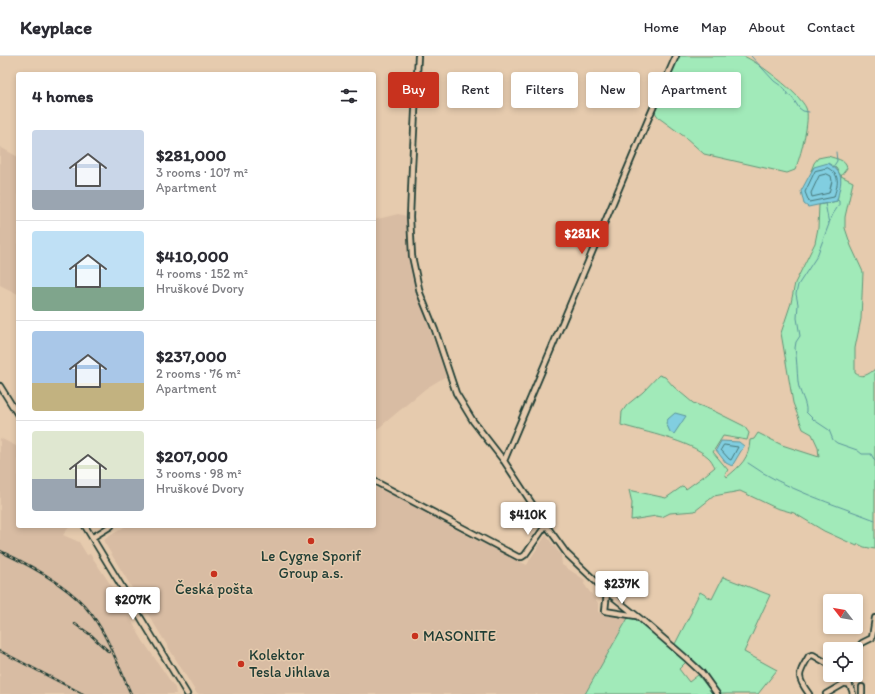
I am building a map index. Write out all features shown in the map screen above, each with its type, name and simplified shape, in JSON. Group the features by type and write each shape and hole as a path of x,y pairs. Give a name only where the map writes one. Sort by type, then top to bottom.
{"street":[{"path":"418,56 410,218 412,256 420,293 435,330 456,394 473,420 504,461 560,546 571,559 607,592 679,651 702,673 716,694"},
{"path":"504,461 652,108 676,56"},
{"path":"0,386 16,412"},
{"path":"376,482 518,557 525,556 546,525"},
{"path":"86,528 187,694"},
{"path":"92,538 108,528"},
{"path":"607,592 606,611 638,616"},
{"path":"863,642 872,638 875,618"},
{"path":"809,694 800,681 799,676 809,656 813,655 823,660"},
{"path":"826,694 843,682"},
{"path":"847,682 853,694"},
{"path":"862,687 862,694"}],"shaded area":[{"path":"0,147 16,156 16,293 0,285"},
{"path":"398,214 407,216 409,255 415,286 446,376 425,389 376,430 376,220"},
{"path":"0,438 16,446 16,528 68,528 63,535 79,542 87,555 90,554 121,600 143,641 175,688 176,694 0,694"},
{"path":"376,488 408,502 466,535 527,565 546,535 561,555 562,565 585,580 584,584 598,603 598,612 628,618 585,694 197,694 104,542 105,539 123,528 376,528"}],"green space":[{"path":"678,56 743,56 767,71 796,95 806,108 806,129 800,157 795,170 787,173 704,154 685,137 659,118 654,111 655,108 741,108 741,72 671,72"},
{"path":"828,156 840,160 846,165 847,168 841,176 836,168 828,164 812,169 811,171 814,163 818,158"},
{"path":"841,176 853,182 845,217 845,228 851,246 863,272 861,319 855,348 855,373 863,376 875,369 875,549 858,544 857,546 824,531 794,513 776,508 740,491 714,496 695,511 670,513 662,517 656,516 631,520 632,503 629,490 666,498 683,486 686,489 715,467 709,458 690,446 621,425 622,412 627,405 643,392 659,375 665,377 674,387 693,403 714,411 744,426 749,433 747,440 723,436 713,452 728,470 725,474 727,477 746,457 750,440 754,439 758,433 782,445 819,457 818,447 812,434 803,429 793,403 781,333 791,303 795,283 815,243 818,228 819,205 837,201"},
{"path":"723,577 770,595 744,652 777,670 758,694 721,694 701,668 675,644 700,592 712,599"},
{"path":"628,618 637,619 686,662 679,669 689,682 698,675 713,694 585,694"}],"water":[{"path":"828,163 838,171 841,180 837,201 808,207 804,204 801,191 814,167"},
{"path":"675,413 686,416 674,434 670,432 666,423"},
{"path":"721,441 739,442 744,446 732,466 726,463 716,450"}],"waterway":[{"path":"751,56 774,81 784,88 799,108 803,111 809,112"},
{"path":"833,167 837,161 836,152"},
{"path":"829,223 839,205 839,201 837,200"},
{"path":"825,203 829,224 817,256 798,285 796,294 798,304 797,318 800,336 796,342 795,348 798,382 806,412 814,420 829,430 833,440 837,443 857,450 862,454 871,454 875,461"},
{"path":"748,463 777,481 826,502 875,520"}],"railway":[{"path":"0,551 50,578 84,605 104,633 131,694"},
{"path":"75,624 91,635 109,652"},
{"path":"0,651 83,694"}],"place":[{"name":"Le Cygne Sporif Group a.s.","path":"311,541"},
{"name":"Česká pošta","path":"214,574"},
{"name":"MASONITE","path":"415,636"},
{"name":"Kolektor Tesla Jihlava","path":"241,664"}]}
